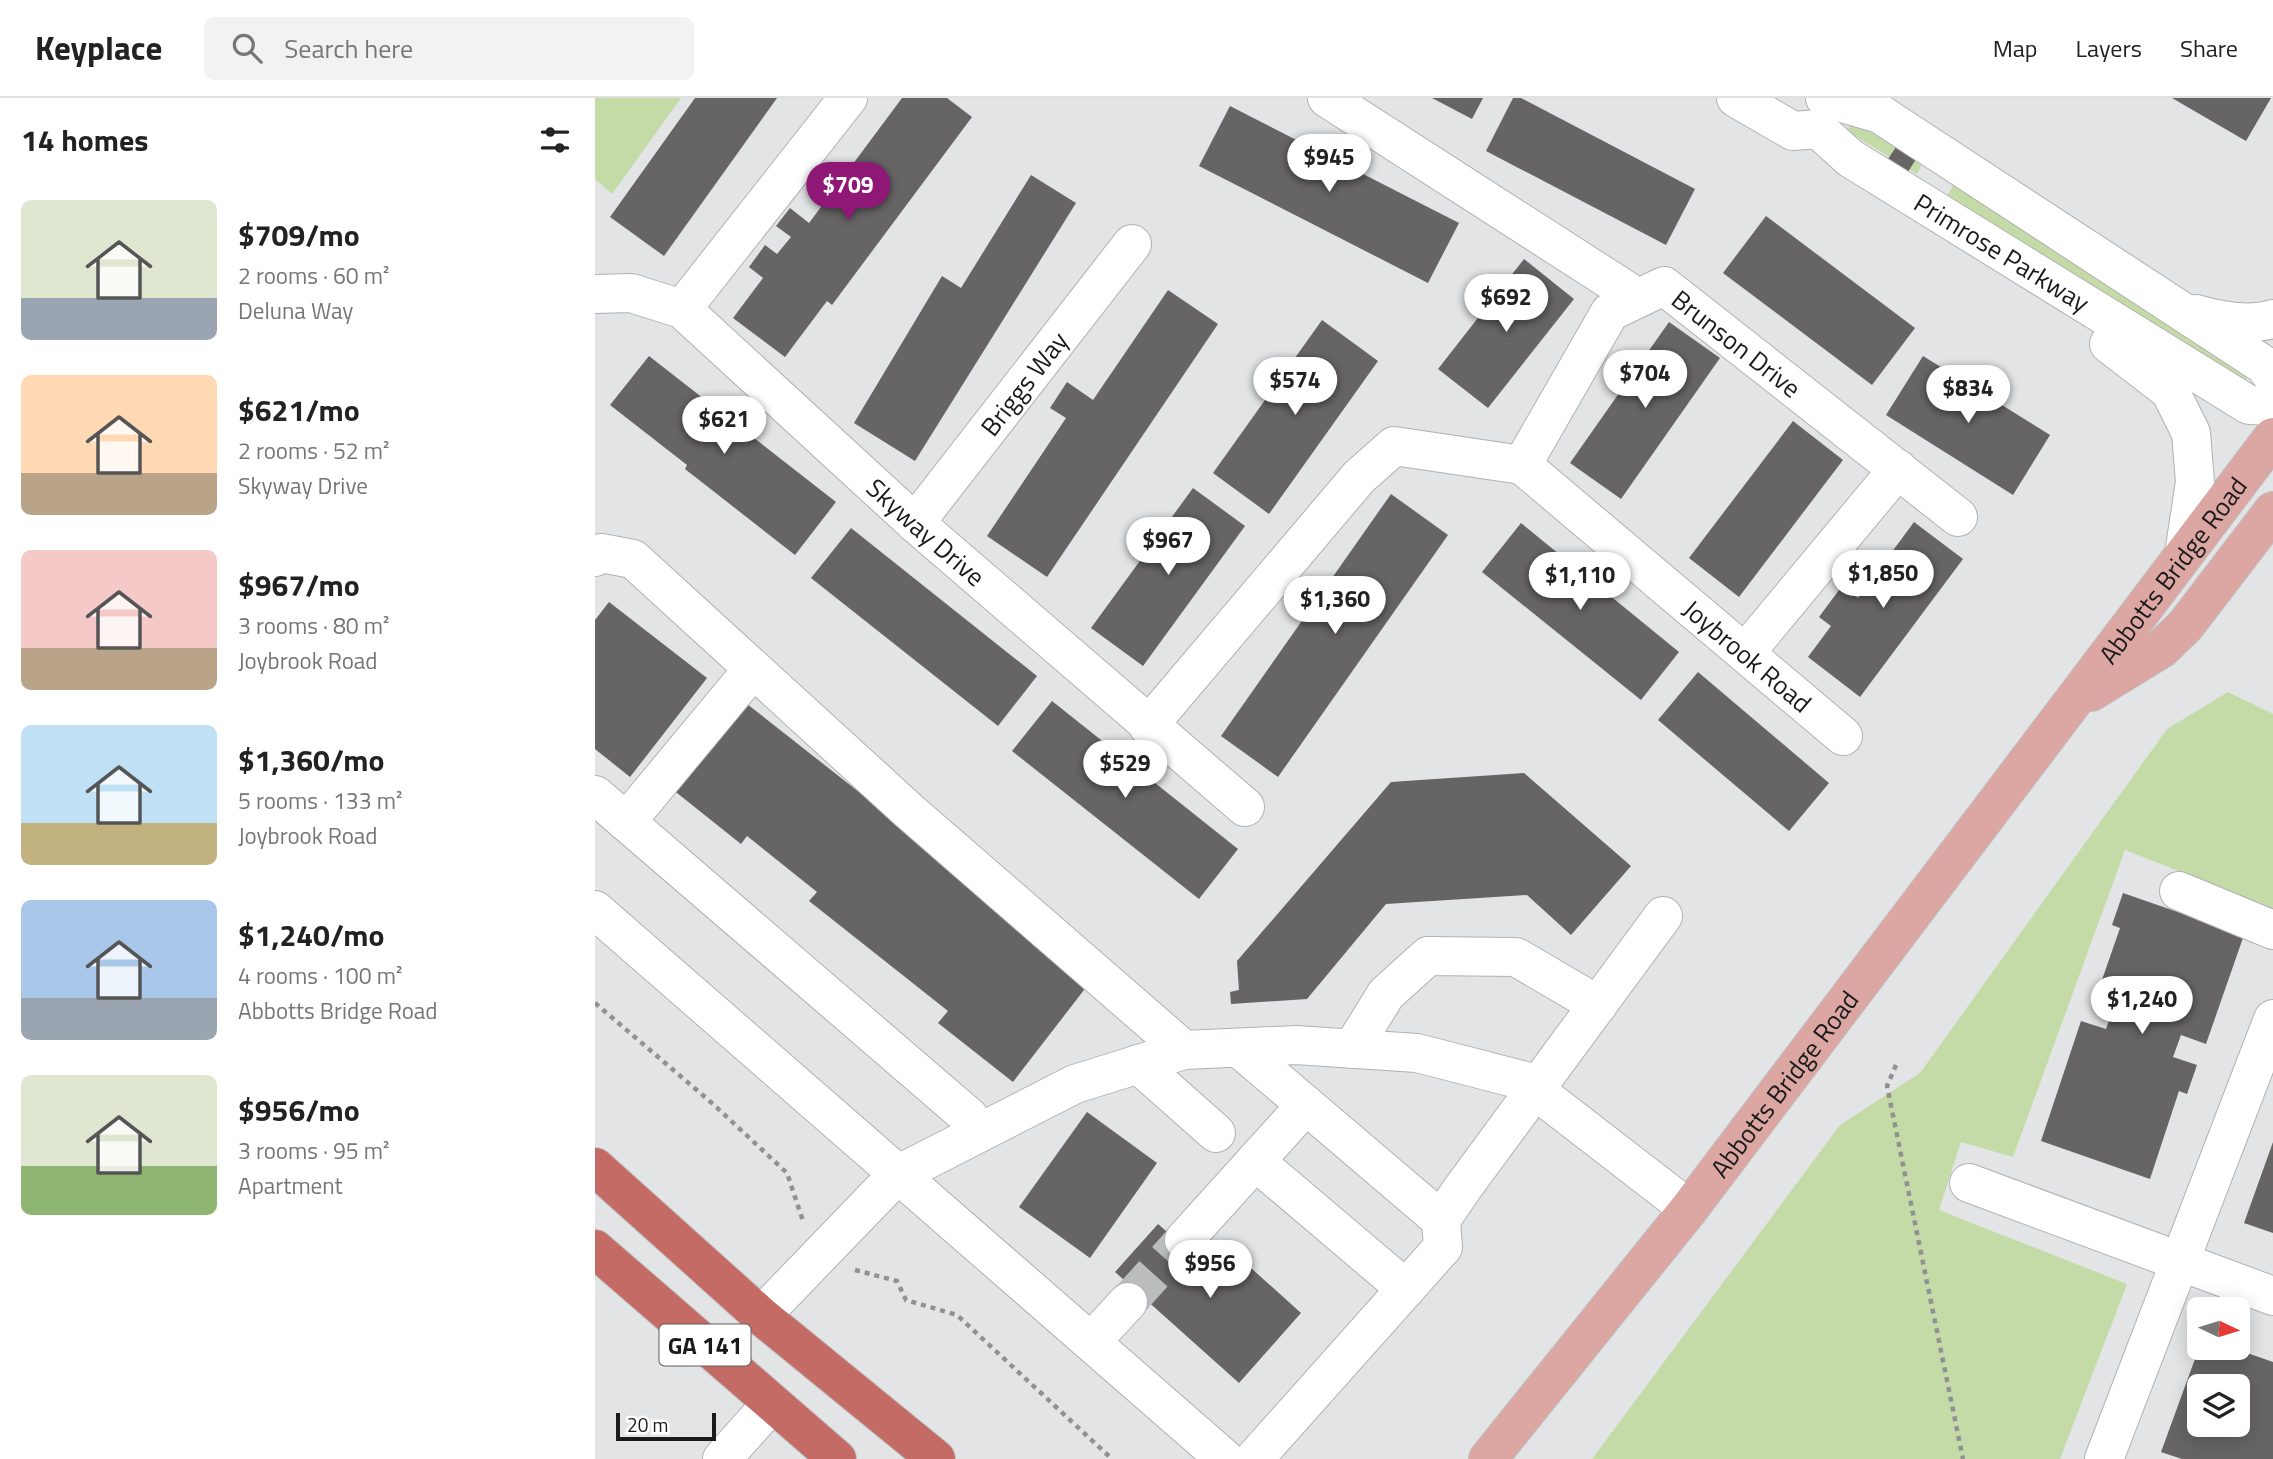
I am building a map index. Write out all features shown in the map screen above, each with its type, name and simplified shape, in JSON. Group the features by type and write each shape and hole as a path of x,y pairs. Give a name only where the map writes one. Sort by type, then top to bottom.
{"highway":[{"name":"GA 141","path":"595,1167 761,1316 936,1459"},
{"name":"GA 141","path":"595,1249 837,1459"}],"main road":[{"name":"Abbotts Bridge Road","path":"1488,1459 1689,1209 2273,437"},
{"name":"Abbotts Bridge Road","path":"2071,704 2161,649 2177,634 2273,511"}],"street":[{"path":"682,309 848,98"},
{"name":"Brunson Drive","path":"1327,98 1638,299 1664,286 1958,517"},
{"name":"Primrose Parkway","path":"1736,98 1793,131 1821,104"},
{"name":"Primrose Parkway","path":"1821,104 1880,114 2264,365 2273,377"},
{"name":"Primrose Parkway","path":"1821,104 1850,158 2249,405 2273,406"},
{"path":"1920,201 1946,158"},
{"name":"Briggs Way","path":"915,523 1132,244"},
{"path":"2059,288 2089,329 2170,391 2191,433 2195,482 2185,554"},
{"name":"Skyway Drive","path":"595,294 631,293 682,309 915,523 1245,807"},
{"path":"1148,726 1359,477 1394,446 1522,465 1609,312 1638,299"},
{"path":"2176,308 2217,320 2260,323 2273,318"},
{"name":"Joybrook Road","path":"1522,465 1843,736"},
{"path":"1745,653 1898,469"},
{"path":"595,557 601,553 633,559 1019,908 1184,1050"},
{"path":"626,822 753,669"},
{"path":"595,795 969,1117 979,1133"},
{"path":"2179,891 2273,930"},
{"path":"595,910 1225,1459"},
{"path":"1255,1459 1443,1247 1441,1220 1663,916"},
{"path":"1352,1049 1386,994 1428,956 1515,957 1598,1005"},
{"path":"2104,1459 2273,1019"},
{"path":"761,1316 897,1175 1075,1084 1184,1050 1296,1045 1417,1053 1522,1080 1689,1209"},
{"path":"1238,1048 1441,1220"},
{"path":"1138,1064 1216,1133"},
{"path":"1184,1240 1306,1105"},
{"path":"1255,1161 1406,1289"},
{"path":"1969,1183 2273,1296"},
{"path":"1091,1342 1128,1302"},
{"path":"722,1459 772,1403"}],"path":[{"path":"1896,1065 1887,1086 1963,1459"}],"green space":[{"path":"595,98 681,98 612,194 595,179"},
{"path":"1855,117 1923,162 1917,174 1847,131"},
{"path":"1954,184 2248,377 2243,385 1947,196"},
{"path":"2228,692 2273,714 2273,908 2125,850 2013,1157 1961,1142 1939,1210 2127,1284 2060,1459 1592,1459 1840,1125 1920,1073 2167,729"}],"building":[{"path":"695,98 777,98 664,256 610,217"},
{"path":"902,98 947,98 972,117 832,305 827,301 785,357 733,318 763,278 749,267 765,245 777,254 791,237 776,226 790,208 809,223"},
{"path":"1432,98 1483,98 1472,119"},
{"path":"1513,98 1521,98 1695,189 1666,245 1486,151"},
{"path":"2172,98 2271,98 2246,141"},
{"path":"1230,106 1459,223 1428,283 1199,166"},
{"path":"1898,144 1918,156 1908,172 1888,159"},
{"path":"1031,175 1076,203 915,461 854,423 942,276 961,288"},
{"path":"1766,216 1915,328 1872,385 1723,273"},
{"path":"1524,259 1574,299 1488,408 1438,369"},
{"path":"1168,290 1218,324 1047,577 987,536 1066,418 1050,408 1067,382 1093,400"},
{"path":"1322,320 1378,361 1269,514 1213,473"},
{"path":"1669,322 1720,358 1621,499 1570,463"},
{"path":"649,356 836,502 795,555 685,469 687,465 610,405"},
{"path":"1923,356 2050,435 2013,495 1886,415"},
{"path":"1793,421 1843,460 1739,597 1689,558"},
{"path":"1193,488 1245,526 1143,666 1091,628"},
{"path":"1391,494 1448,535 1278,777 1221,736"},
{"path":"1914,522 1963,559 1860,697 1808,657 1831,626 1819,617 1842,586 1858,598"},
{"path":"1521,523 1679,652 1641,700 1482,572"},
{"path":"851,528 1037,676 998,726 811,578"},
{"path":"609,602 707,678 630,777 595,749 595,620"},
{"path":"1698,672 1829,783 1789,831 1658,720"},
{"path":"742,700 1094,977 1013,1082 938,1023 948,1011 809,901 817,892 747,836 741,844 672,789"},
{"path":"1052,701 1238,849 1199,899 1012,751"},
{"path":"1524,773 1631,866 1571,935 1527,895 1386,904 1307,999 1231,1004 1230,992 1239,990 1237,961 1391,782"},
{"path":"2123,893 2244,935 2206,1044 2181,1035 2173,1057 2197,1065 2187,1094 2179,1091 2150,1179 2041,1141 2081,1021 2106,1029 2114,1007 2095,1000 2120,928 2112,925"},
{"path":"1087,1112 1157,1163 1090,1258 1019,1207"},
{"path":"2273,1142 2273,1233 2244,1223"},
{"path":"1158,1224 1202,1262 1221,1241 1301,1313 1239,1383 1115,1272"},
{"path":"2251,1354 2273,1362 2273,1459 2182,1459 2161,1452 2187,1381 2187,1437 2250,1437 2250,1374 2190,1374 2195,1360 2251,1360"}],"tunnel":[{"path":"1128,1302 1184,1240"}]}
